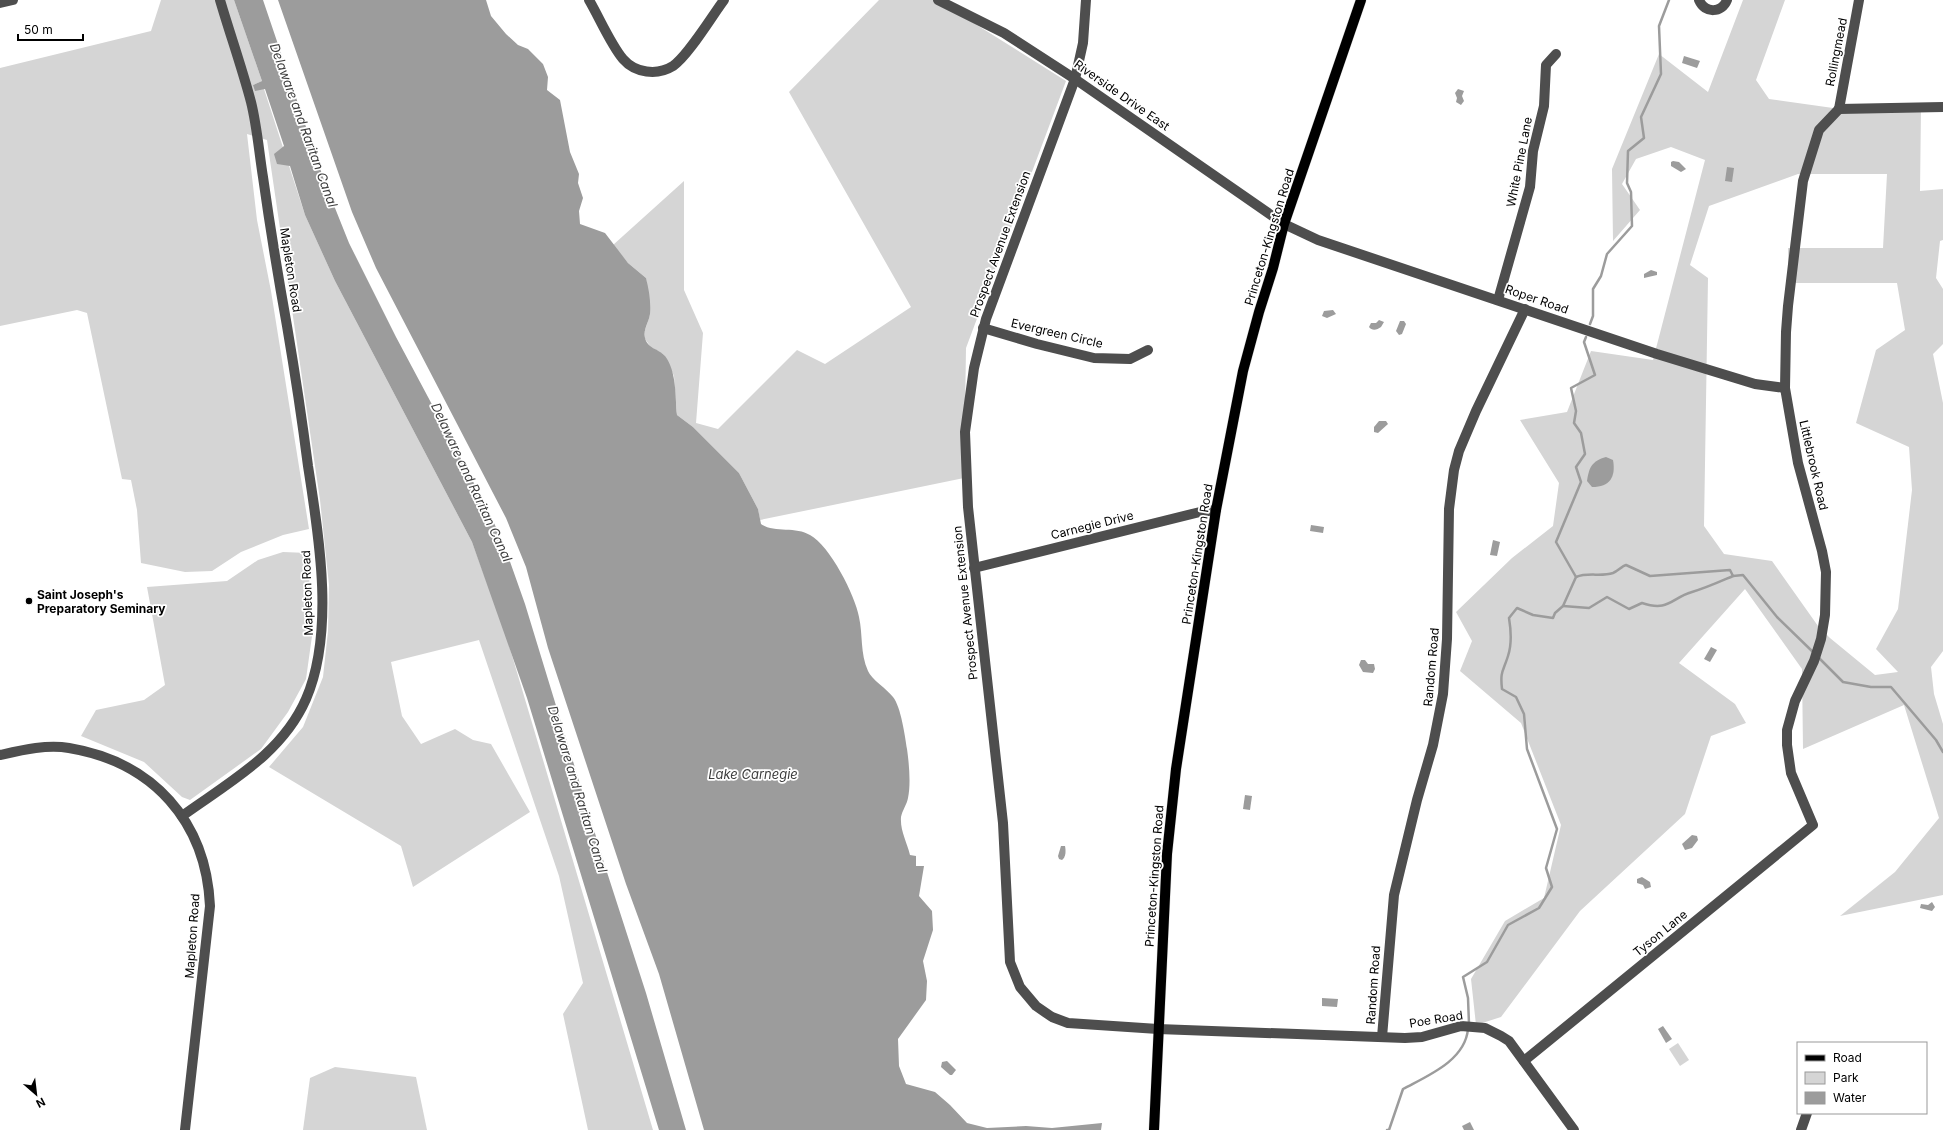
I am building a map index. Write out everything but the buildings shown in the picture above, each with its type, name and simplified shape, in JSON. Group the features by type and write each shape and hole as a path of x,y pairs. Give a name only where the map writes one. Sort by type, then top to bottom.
{"main road":[{"name":"Princeton-Kingston Road","path":"1154,1130 1167,854 1175,775 1216,510 1243,371 1284,224 1361,0"}],"street":[{"path":"0,3 13,0"},
{"name":"Mapleton Road","path":"185,1130 210,906 205,869 197,844 182,816 244,772 278,743 290,727 305,700 314,676 321,640 322,594 318,540 298,390 251,104 220,0"},
{"path":"589,0 623,60 638,70 648,72 665,70 680,60 724,0"},
{"name":"Riverside Drive East","path":"938,0 1004,32 1075,79 1284,224"},
{"name":"Prospect Avenue Extension","path":"1086,0 1083,43 1075,79 996,288 983,328 974,368 965,432 968,507 1002,823 1008,901 1010,962 1014,975 1020,987 1036,1006 1044,1013 1058,1020 1158,1029"},
{"path":"1699,0 1704,7 1712,11 1721,8 1727,0"},
{"name":"Rollingmead","path":"1839,109 1859,0"},
{"name":"White Pine Lane","path":"1498,300 1530,187 1533,151 1544,106 1546,65 1556,54"},
{"path":"1839,109 1943,107"},
{"name":"Littlebrook Road","path":"1813,825 1791,773 1787,745 1790,716 1818,649 1825,615 1826,572 1822,551 1798,463 1784,388 1788,306 1803,181 1819,130 1839,109"},
{"name":"Roper Road","path":"1284,224 1318,240 1657,354 1755,384 1784,388"},
{"name":"Random Road","path":"1382,1037 1394,895 1417,800 1433,745 1443,694 1447,646 1450,508 1454,470 1459,452 1476,411 1525,309"},
{"name":"Evergreen Circle","path":"983,328 1037,344 1094,358 1130,359 1148,350"},
{"name":"Carnegie Drive","path":"974,568 1200,512 1216,510"},
{"path":"0,755 48,747 68,748 109,758 143,776 160,790 182,816"},
{"name":"Tyson Lane","path":"1524,1061 1813,825"},
{"name":"Poe Road","path":"1158,1029 1382,1037 1422,1037 1461,1026 1485,1028 1509,1041 1574,1130"},
{"path":"1801,1130 1807,1114"}],"green space":[{"path":"161,0 234,0 262,81 253,85 264,89 305,215 335,281 472,542 505,632 653,1130 588,1130 563,1014 583,983 559,876 479,640 391,662 402,716 421,744 455,729 473,740 491,744 530,812 413,887 401,846 269,767 303,727 323,677 328,631 329,585 320,500 267,140 247,134 257,220 271,291 309,529 283,535 241,552 212,571 185,572 141,563 137,510 131,480 122,479 87,313 77,310 0,326 0,68 151,31"},
{"path":"879,0 937,0 1066,81 966,348 964,478 760,520 758,509 739,473 693,427 677,415 674,376 664,355 650,346 645,339 645,330 650,315 646,278 628,263 613,245 684,181 684,290 703,333 696,423 718,429 797,350 825,364 911,307 789,92"},
{"path":"1743,0 1785,0 1756,80 1769,99 1833,108 1921,107 1920,191 1943,189 1943,240 1940,241 1936,278 1943,289 1943,344 1933,354 1943,403 1943,651 1931,667 1934,694 1943,724 1943,895 1840,916 1895,872 1939,818 1904,705 1803,749 1802,669 1745,589 1679,663 1735,704 1746,723 1711,736 1685,814 1580,911 1501,1017 1476,1025 1471,979 1505,921 1544,898 1561,825 1521,723 1460,671 1472,641 1456,612 1512,558 1553,526 1559,483 1520,420 1567,412 1591,351 1653,360 1705,160 1671,147 1636,159 1622,184 1640,210 1613,241 1612,169 1659,54 1708,92","holes":["1798,174 1887,174 1883,248 1788,248 1788,283 1897,283 1905,330 1876,350 1856,423 1909,447 1912,490 1898,609 1876,649 1898,672 1875,675 1830,638 1818,626 1772,561 1724,554 1704,526 1708,278 1690,265 1709,206"]},
{"path":"283,552 308,553 312,636 306,679 288,712 261,749 190,800 182,797 144,762 81,736 96,710 144,700 165,685 147,587 227,581 258,560"},
{"path":"1678,1043 1689,1060 1680,1066 1669,1049"},
{"path":"335,1067 416,1077 427,1130 303,1130 310,1078"}],"water":[{"name":"Delaware and Raritan Canal","path":"234,0 263,0 325,183 349,243 396,337 484,502 503,542 525,604 605,866 646,993 686,1130 659,1130 527,698 472,542 335,281 305,215 290,166 277,164 274,154 284,146 265,89 255,91 253,85 262,81"},
{"name":"Lake Carnegie","path":"278,0 486,0 491,16 506,34 518,45 528,49 543,64 548,77 547,90 560,100 570,152 579,174 578,183 583,198 579,211 580,224 605,233 628,263 646,278 650,296 650,310 645,338 648,344 665,356 672,369 675,384 677,415 693,427 739,473 758,509 761,524 766,527 804,532 818,541 826,549 847,584 857,608 865,664 868,671 896,702 905,737 909,774 909,792 902,812 901,822 910,855 916,856 916,866 924,866 919,896 932,911 933,930 923,961 927,981 926,1000 898,1039 899,1066 906,1084 935,1092 967,1123 987,1128 1026,1126 1052,1128 1102,1123 1101,1130 704,1130 659,974 626,884 548,648 526,567 506,518 376,268 352,212"},
{"path":"1684,56 1700,61 1697,68 1682,63"},
{"path":"1458,89 1464,91 1462,96 1464,101 1461,105 1456,102 1457,98 1455,93"},
{"path":"1671,162 1679,162 1686,169 1681,172 1671,166"},
{"path":"1727,167 1734,168 1732,182 1725,181"},
{"path":"1651,270 1657,272 1657,275 1644,278 1644,274"},
{"path":"1333,310 1336,314 1327,318 1322,316 1324,311"},
{"path":"1379,320 1384,322 1381,327 1375,330 1369,327 1371,323 1376,323"},
{"path":"1400,321 1404,321 1406,324 1402,334 1399,335 1396,331"},
{"path":"1379,421 1386,421 1388,424 1378,433 1374,432 1374,427"},
{"path":"1606,457 1613,460 1614,471 1612,476 1607,483 1598,487 1592,487 1587,481 1590,468 1597,460"},
{"path":"1311,525 1324,527 1323,533 1310,531"},
{"path":"1493,540 1500,542 1497,556 1490,555"},
{"path":"1711,647 1717,650 1710,662 1704,659"},
{"path":"1361,660 1365,660 1368,664 1374,664 1375,669 1373,673 1363,672 1359,665"},
{"path":"1245,795 1252,796 1250,810 1243,809"},
{"path":"1692,835 1697,836 1698,840 1692,848 1685,850 1682,844"},
{"path":"1061,846 1065,846 1066,850 1065,856 1062,860 1059,859 1058,856"},
{"path":"1642,877 1650,882 1651,887 1645,889 1643,885 1637,883 1637,879"},
{"path":"1932,902 1935,907 1932,911 1920,908 1921,904 1928,905"},
{"path":"1322,998 1338,999 1337,1007 1322,1006"},
{"path":"1663,1026 1672,1039 1666,1043 1658,1029"},
{"path":"947,1061 956,1070 952,1075 941,1067 942,1062"},
{"path":"1470,1122 1474,1130 1464,1130 1462,1126"}],"waterway":[{"path":"1590,324 1593,316 1593,289 1601,276 1607,254 1632,226 1631,192 1627,183 1628,151 1644,138 1641,117 1661,74 1659,26 1669,0"},
{"path":"1469,1024 1468,998 1463,977 1487,962 1508,925 1539,908 1552,887 1546,868 1557,829 1527,749 1524,714 1516,697 1502,689 1501,678 1511,642 1509,618 1517,608 1533,615 1553,618 1555,613 1563,606 1576,577 1556,542 1581,482 1576,467 1585,454 1581,433 1574,423 1576,411 1571,388 1595,375 1584,342 1586,337"},
{"path":"1576,577 1585,575 1604,575 1615,572 1626,565 1650,576 1730,570 1733,576 1743,575 1777,617 1814,653"},
{"path":"1563,606 1589,608 1607,597 1629,609 1642,603 1658,606 1664,605 1733,576"},
{"path":"1818,657 1843,682 1871,687 1891,687 1936,740 1943,752"},
{"path":"1387,1130 1389,1130 1403,1089 1433,1073 1452,1059 1460,1050 1468,1029"}],"place":[{"name":"Saint Joseph's Preparatory Seminary","path":"29,601"}]}
